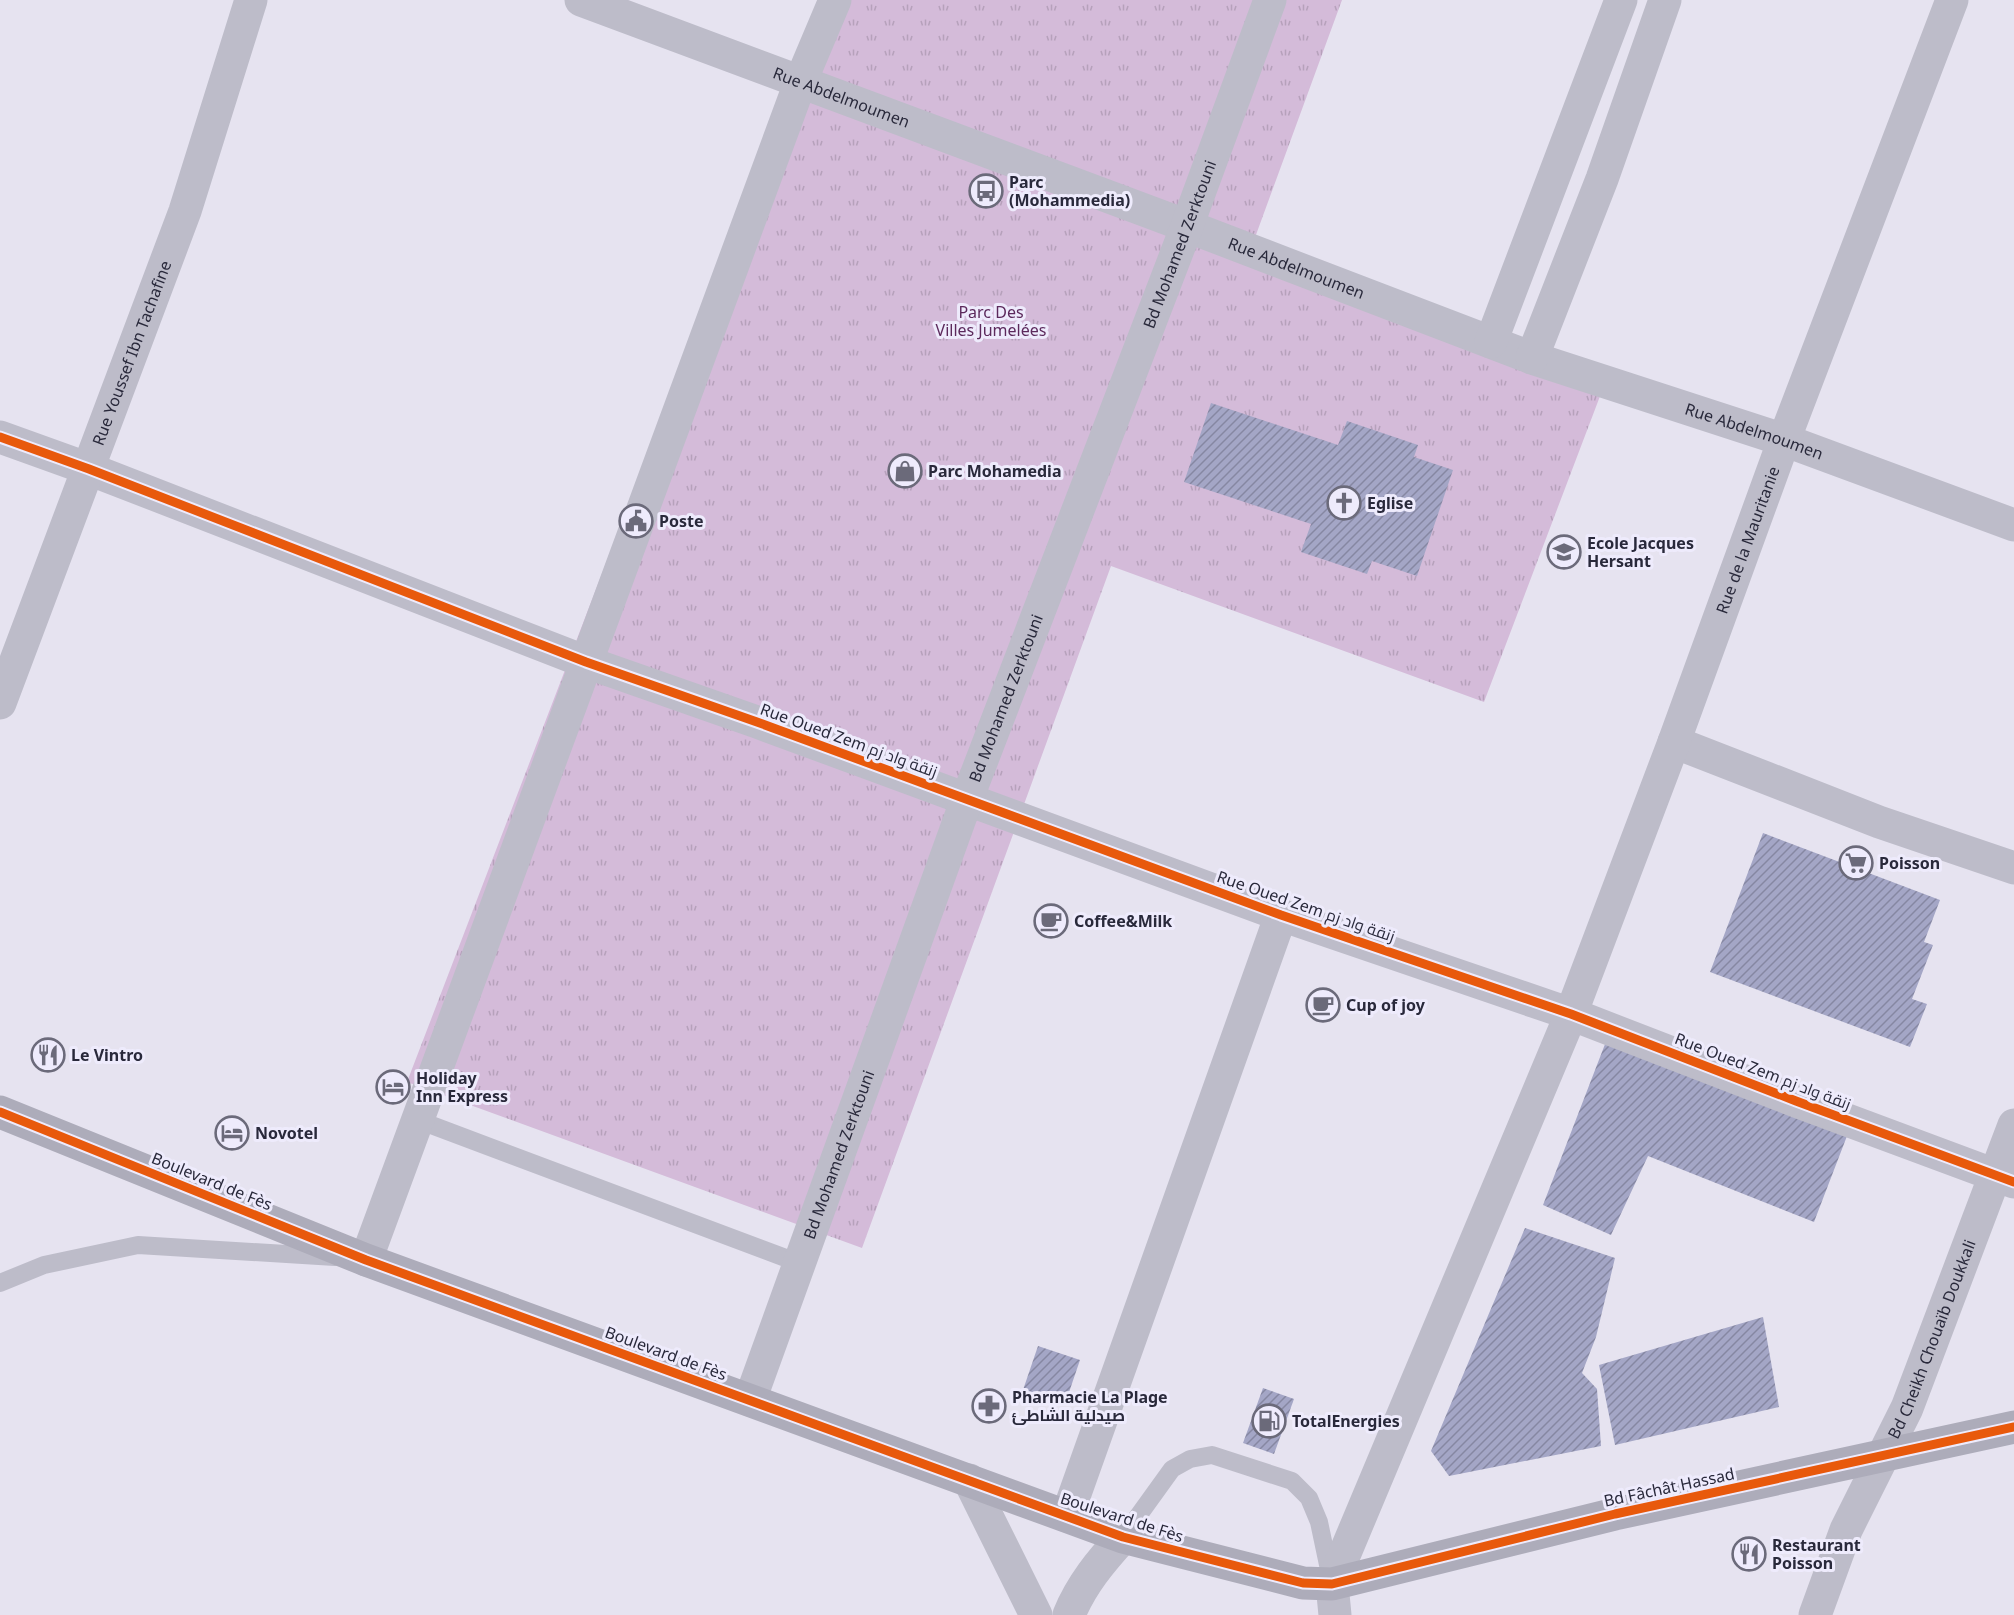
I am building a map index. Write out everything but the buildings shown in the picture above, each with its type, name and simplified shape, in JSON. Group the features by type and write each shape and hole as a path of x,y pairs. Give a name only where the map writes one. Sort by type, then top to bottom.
{"street":[{"name":"Rue Youssef Ibn Tachafine","path":"0,703 185,211 251,0"},
{"name":"Rue Abdelmoumen","path":"581,0 1187,226 1532,358 1784,440 2014,525"},
{"path":"366,1260 800,83 835,0"},
{"name":"Bd Mohamed Zerktouni","path":"750,1400 967,799 1187,226 1270,0"},
{"path":"1491,342 1621,0"},
{"path":"1532,358 1602,179 1665,0"},
{"name":"Rue de la Mauritanie","path":"1334,1599 1571,1014 1674,742 1784,440 1952,0"},
{"name":"Rue Oued Zem زنقة واد زم","path":"0,437 89,469 586,662 757,722 1281,915 1571,1014 2004,1178"},
{"path":"1674,742 1879,822 2014,868"},
{"path":"1067,1516 1281,915"},
{"name":"Boulevard de Fès","path":"0,1112 366,1260 1123,1537 1264,1575 1303,1583 1334,1599"},
{"name":"Bd Cheikh Chouaïb Doukkali","path":"1815,1615 1846,1530 1907,1408 2004,1178 2014,1125"},
{"name":"Bd Fâchât Hassad","path":"1334,1599 1615,1514 2014,1427"},
{"path":"969,1480 1036,1615"},
{"path":"1069,1615 1076,1597 1101,1562 1123,1537"}],"lane":[{"path":"417,1120 799,1263"},
{"path":"0,1283 44,1265 138,1245 366,1260"},
{"path":"1123,1537 1172,1469 1190,1460 1212,1455 1292,1481 1309,1498 1319,1521 1334,1599"}],"green space":[{"name":"Parc Des Villes Jumelées","path":"822,0 1342,0 1253,243 1605,383 1484,702 1111,566 862,1248 407,1082"}],"cycle path":[{"path":"0,437 89,469 586,662 757,722 1281,915 1571,1014 2014,1182"},
{"path":"0,1112 366,1260 1123,1537 1303,1583 1332,1584 1615,1514 2014,1427"}],"place":[{"name":"Parc (Mohammedia)","path":"986,191"},
{"name":"Parc Mohamedia","path":"905,471"},
{"name":"Eglise","path":"1344,503"},
{"name":"Poste","path":"636,521"},
{"name":"Ecole Jacques Hersant","path":"1564,552"},
{"name":"Poisson","path":"1856,863"},
{"name":"Coffee&Milk","path":"1051,921"},
{"name":"Cup of joy","path":"1323,1005"},
{"name":"Le Vintro","path":"48,1055"},
{"name":"Holiday Inn Express","path":"393,1087"},
{"name":"Novotel","path":"232,1133"},
{"name":"Pharmacie La Plage صيدلية الشاطئ","path":"989,1406"},
{"name":"TotalEnergies","path":"1269,1421"},
{"name":"Restaurant Poisson","path":"1749,1554"}]}
